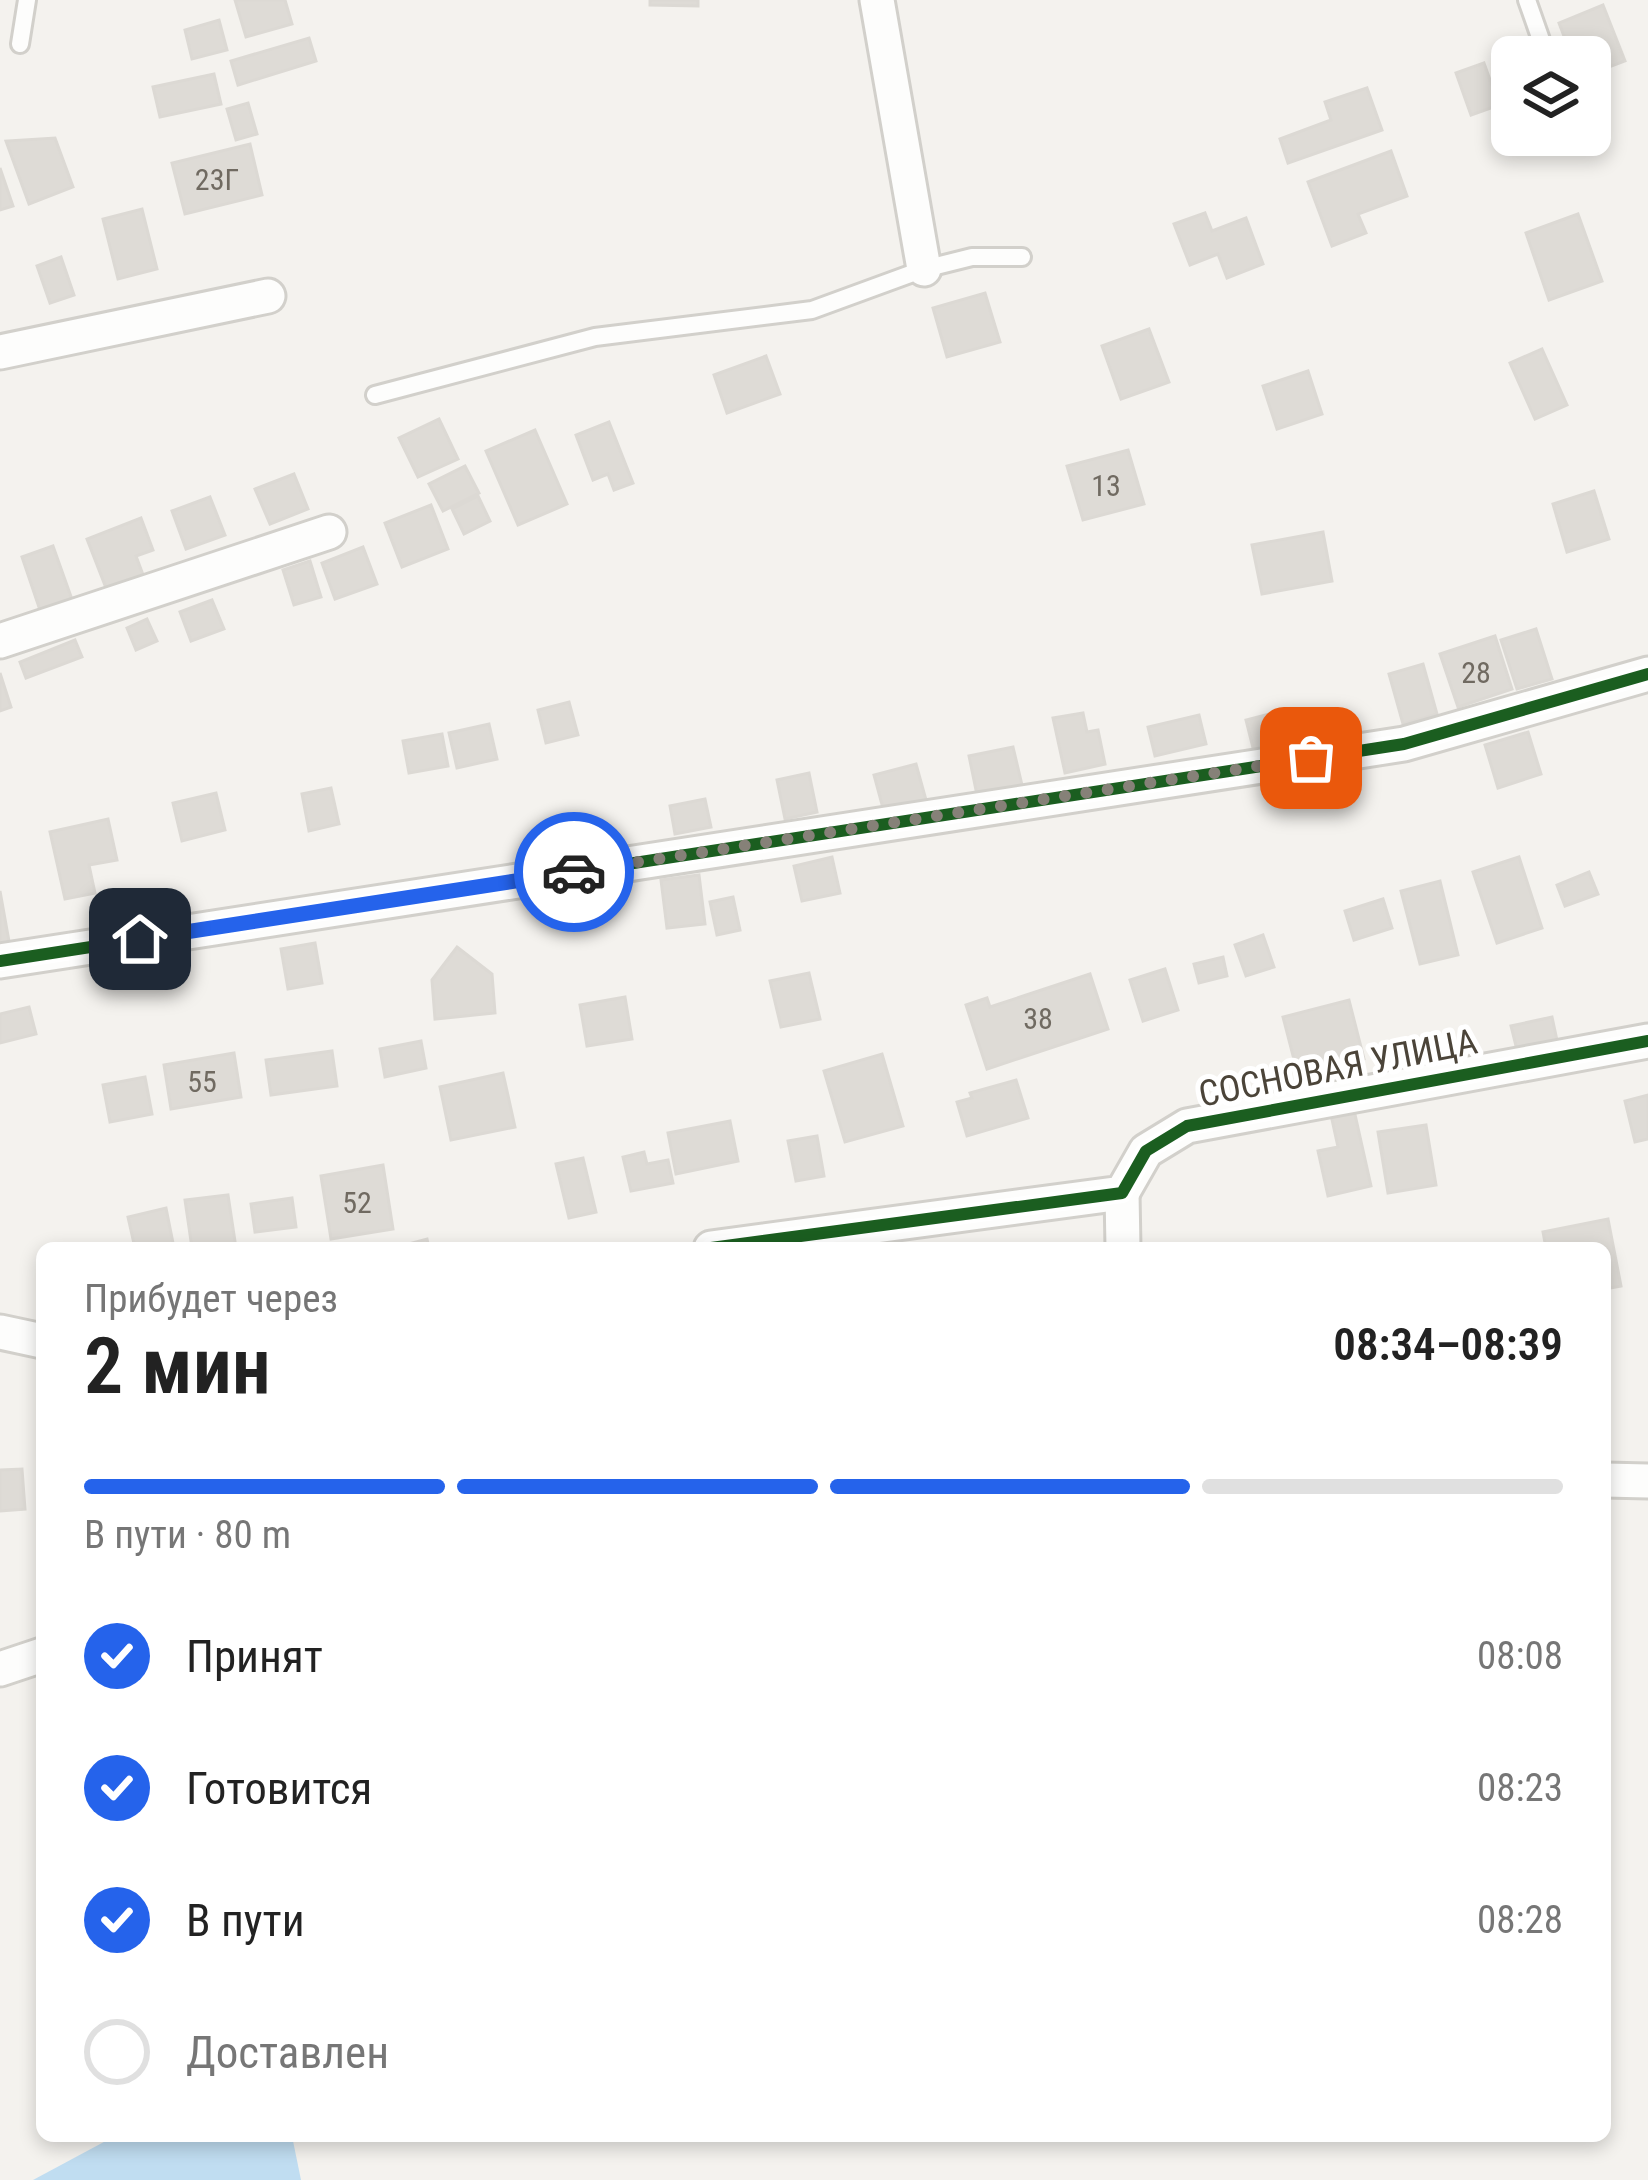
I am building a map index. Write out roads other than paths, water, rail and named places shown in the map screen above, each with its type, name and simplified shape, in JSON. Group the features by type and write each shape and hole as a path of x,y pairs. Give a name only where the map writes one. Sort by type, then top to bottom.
{"street":[{"path":"878,0 924,269"},
{"path":"0,352 268,296"},
{"path":"0,641 329,532"},
{"path":"0,961 1404,744 1648,674"},
{"name":"СОСНОВАЯ УЛИЦА","path":"1122,1192 1145,1151 1187,1126 1648,1041"},
{"path":"755,1242 1122,1192 1123,1242"},
{"path":"0,1332 36,1340"},
{"path":"1611,1480 1648,1481"},
{"path":"0,1669 36,1657"}],"lane":[{"path":"20,44 27,0"},
{"path":"1527,0 1540,36"},
{"path":"375,395 595,337 812,310 924,269 972,257 1022,257"}],"water":[{"path":"104,2142 293,2142 301,2180 33,2180"}]}
